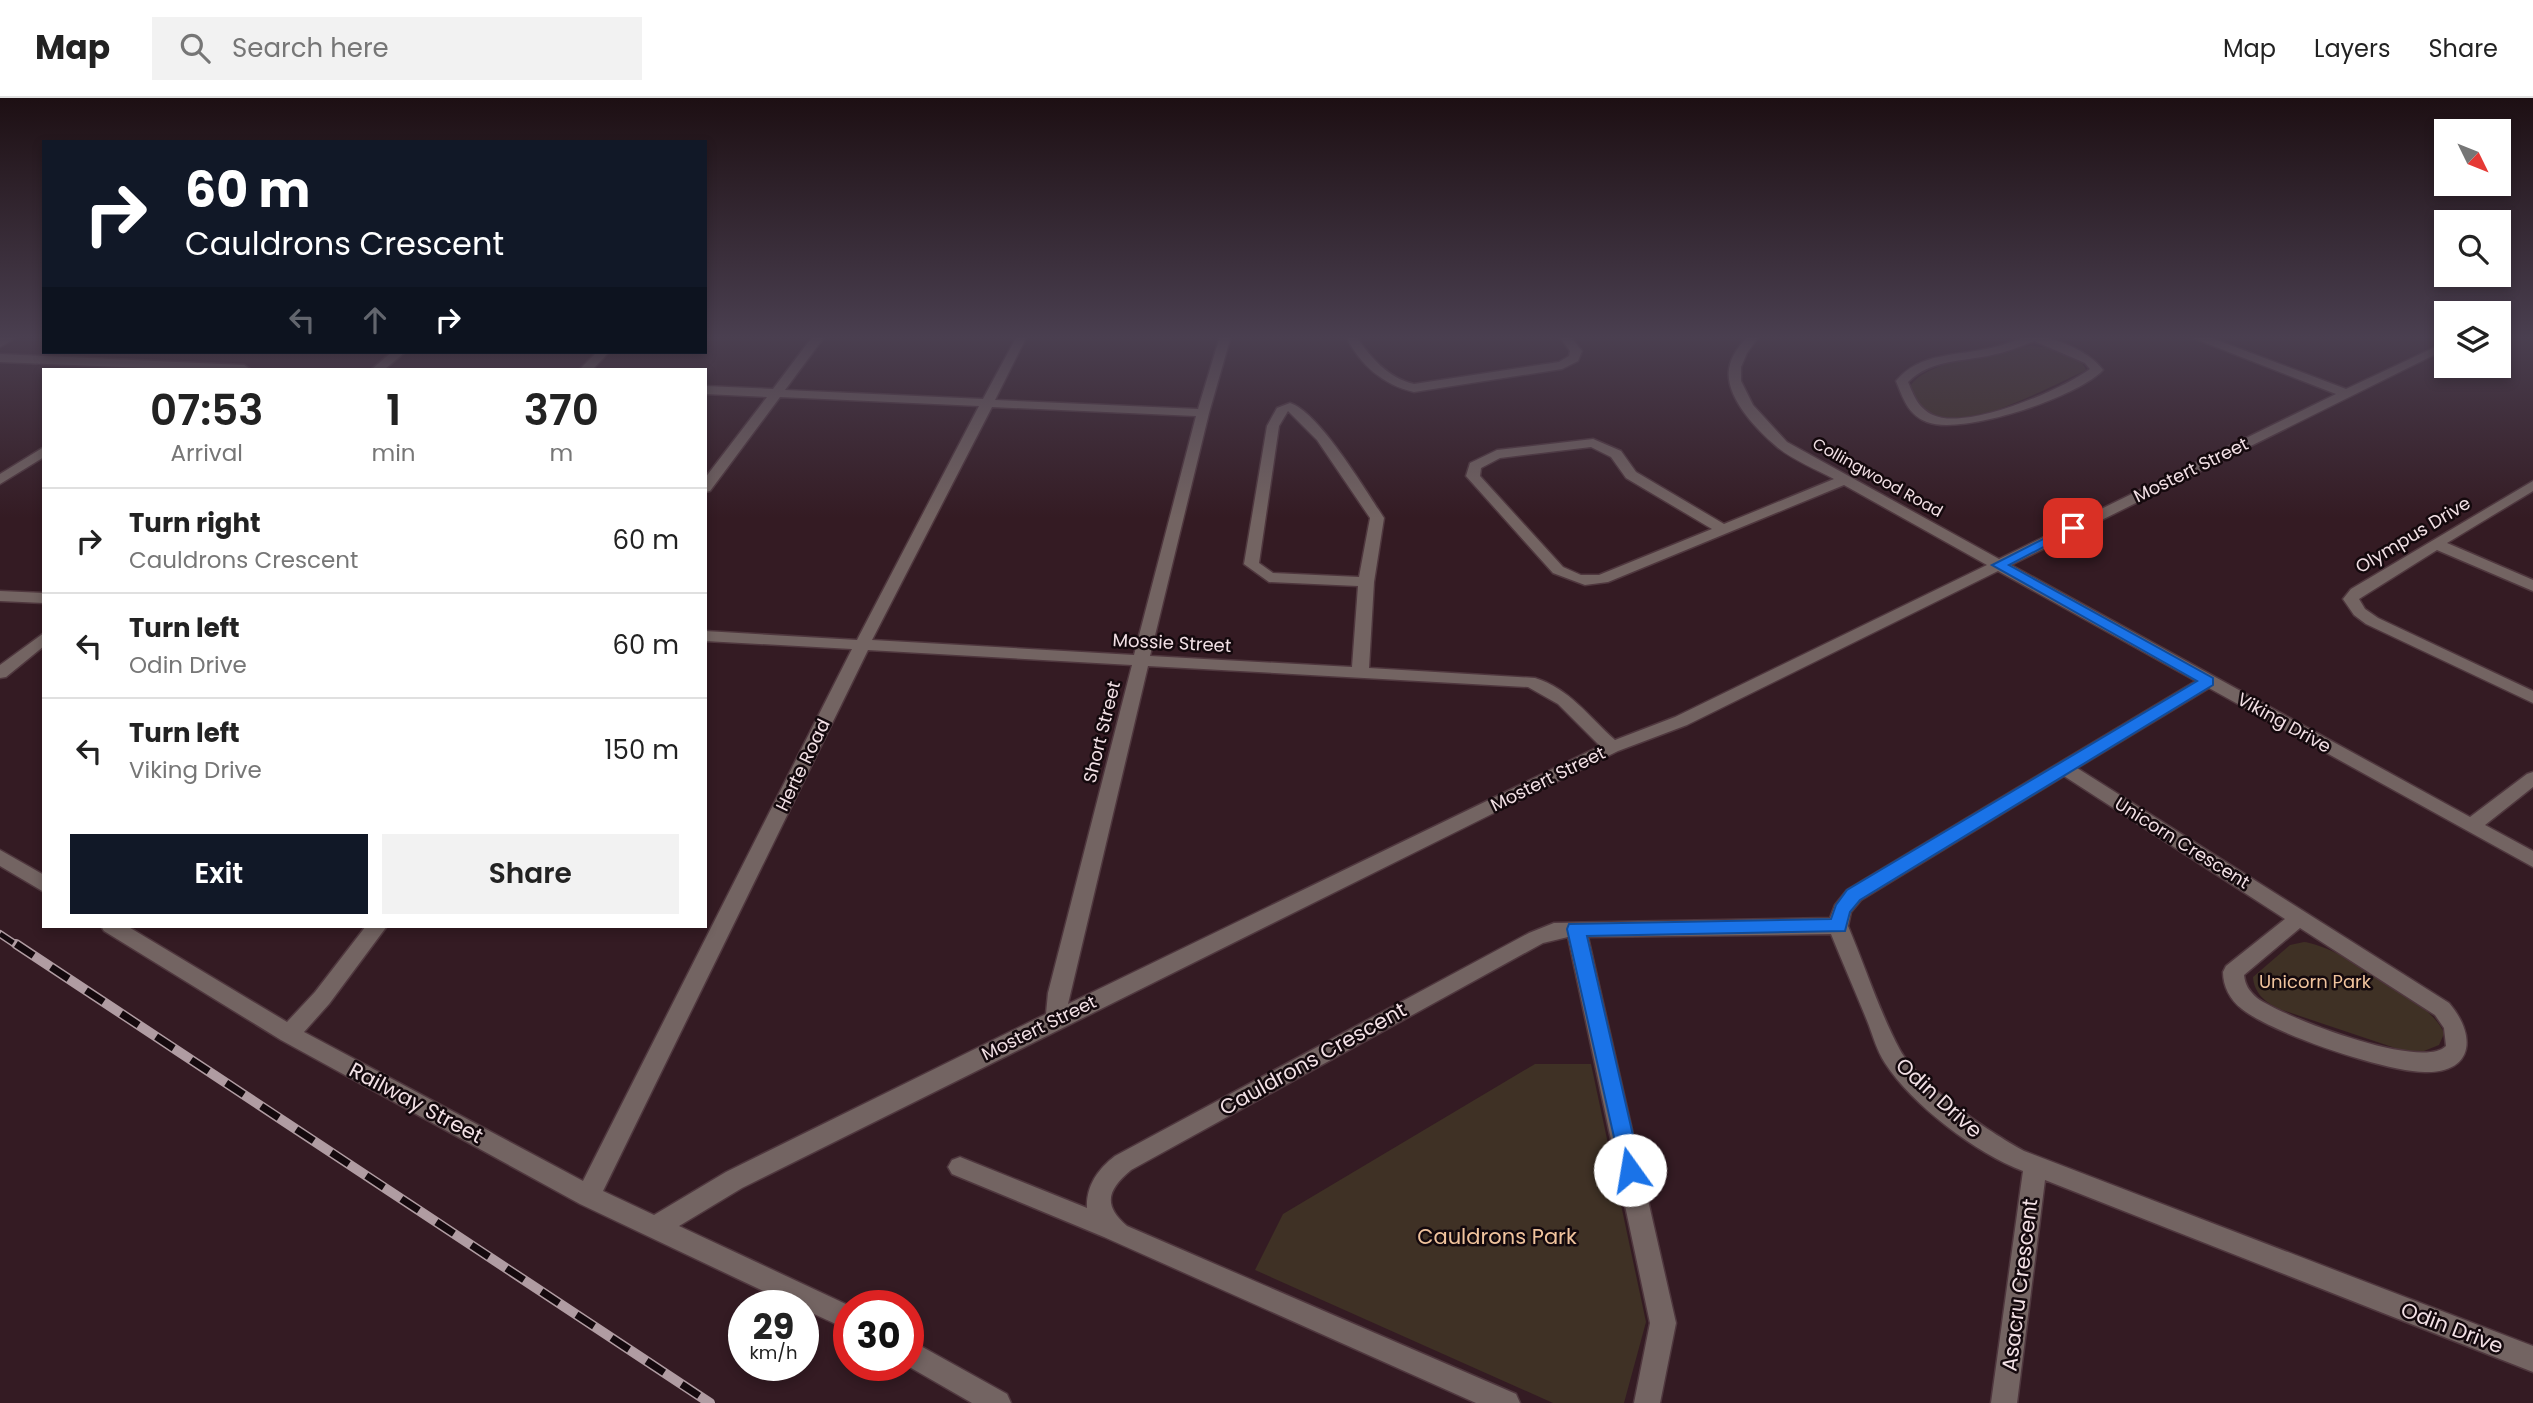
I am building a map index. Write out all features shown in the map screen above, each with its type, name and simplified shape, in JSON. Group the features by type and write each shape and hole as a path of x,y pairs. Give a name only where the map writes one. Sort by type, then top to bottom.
{"street":[{"path":"707,485 773,397"},
{"path":"859,397 1203,413"},
{"name":"Herte Road","path":"588,1196 862,645 991,397"},
{"name":"Short Street","path":"1056,1019 1058,993 1208,397"},
{"name":"Collingwood Road","path":"1740,397 1782,445 1998,565"},
{"path":"1905,397 1921,413 1955,425 1980,421 2039,397"},
{"name":"Mostert Street","path":"656,1227 734,1180 1056,1019 1612,747 1681,721 2341,397"},
{"path":"1360,673 1366,582 1377,517 1317,431 1295,408 1287,406 1281,409 1273,426 1251,564 1269,577 1366,582"},
{"path":"1724,530 1641,481 1632,475 1616,454 1593,443 1567,443 1497,454 1475,466 1473,476 1477,482 1558,570 1573,578 1603,579 1724,530 1846,479"},
{"path":"0,481 42,452"},
{"name":"Olympus Drive","path":"2529,491 2356,592 2352,603 2372,621 2533,698"},
{"path":"2436,544 2533,586"},
{"name":"Viking Drive","path":"1998,565 2533,860"},
{"path":"0,596 42,598"},
{"name":"Mossie Street","path":"707,636 1539,684 1560,695 1591,729 1612,747"},
{"path":"0,673 42,640"},
{"path":"1838,926 1842,910 1854,895 2208,681"},
{"name":"Unicorn Crescent","path":"2064,768 2442,1009 2458,1031 2459,1041 2450,1056 2429,1063 2399,1060 2274,1017 2242,997 2236,988 2233,972 2299,918"},
{"path":"2471,826 2533,778"},
{"path":"0,857 42,884"},
{"name":"Cauldrons Crescent","path":"1109,1228 1101,1217 1098,1192 1103,1180 1123,1163 1536,938 1554,931 1576,929 1838,926"},
{"name":"Odin Drive","path":"1838,926 1898,1065 1982,1138 2035,1166 2533,1359"},
{"name":"Railway Street","path":"114,928 289,1034 588,1196 833,1310"},
{"path":"289,1034 322,998 375,928"},
{"path":"1576,929 1663,1323 1647,1403"},
{"name":"Asacru Crescent","path":"2004,1403 2035,1166"},
{"path":"960,1167 1109,1228 1507,1403"},
{"path":"924,1361 999,1403"}],"green space":[{"path":"1913,397 2028,397 1981,415 1952,421 1932,415"},
{"name":"Unicorn Park","path":"2304,942 2360,965 2405,993 2437,1022 2444,1034 2439,1045 2419,1053 2401,1050 2279,1009 2269,1003 2258,992 2253,977 2290,945"},
{"name":"Cauldrons Park","path":"1535,1064 1591,1064 1646,1322 1624,1403 1553,1403 1255,1270 1283,1214"}],"railway":[{"path":"0,934 18,946"},
{"path":"16,944 710,1403"}],"route":[{"path":"1630,1170 1576,929 1838,926 1842,910 1854,895 2208,681 1998,565 2073,528"}]}
